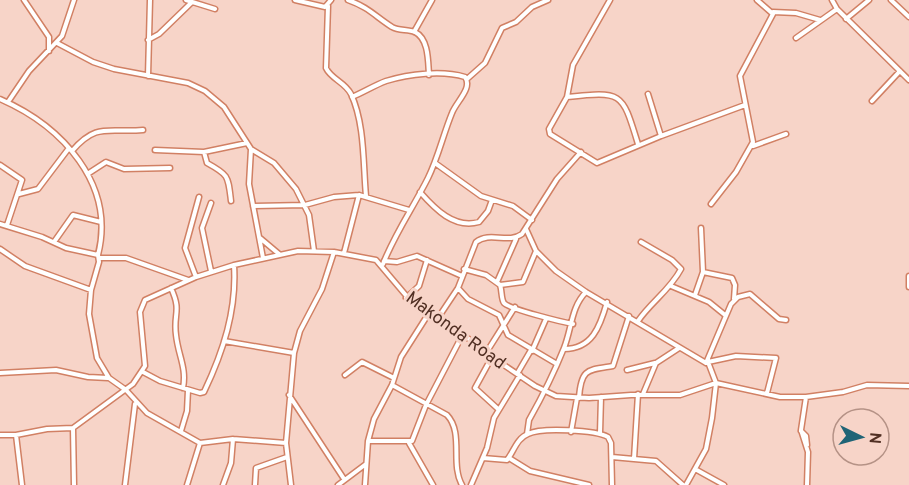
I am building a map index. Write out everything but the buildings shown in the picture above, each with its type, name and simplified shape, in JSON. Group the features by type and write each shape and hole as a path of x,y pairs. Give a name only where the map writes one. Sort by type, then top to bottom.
{"street":[{"path":"24,0 49,37 49,51"},
{"path":"8,102 29,70 57,43 70,18 74,0"},
{"path":"148,76 150,0"},
{"path":"186,0 215,9"},
{"path":"295,0 328,6"},
{"path":"332,0 328,6 326,68 329,74 346,85 352,97 359,123 366,196"},
{"path":"348,0 369,8 396,29 414,32 424,42 429,75"},
{"path":"414,32 432,0"},
{"path":"383,263 393,238 435,164 452,112 467,87 467,79 485,63 502,28 516,22 532,7 548,0"},
{"path":"610,0 573,65 567,97 549,132 597,163 638,144 745,105"},
{"path":"757,0 773,12 796,13 821,20"},
{"path":"832,0 846,19 909,80"},
{"path":"846,19 869,0"},
{"path":"891,0 909,17"},
{"path":"148,40 159,34 191,3"},
{"path":"796,38 837,9"},
{"path":"711,204 736,172 752,146 753,132 740,76 773,12"},
{"path":"57,43 93,62 188,83 205,91 224,106 251,149 274,163 296,189 305,206 313,233 314,251"},
{"path":"872,101 900,71"},
{"path":"352,97 388,81 451,74 467,79"},
{"path":"648,94 661,136"},
{"path":"567,97 601,95 619,99 628,108 638,144"},
{"path":"0,99 37,119 71,150 89,173 102,222 89,314 93,342 101,367 109,378 126,390 135,403 147,413 200,443 233,439 286,443"},
{"path":"18,194 38,189 71,150 96,130 143,130"},
{"path":"752,146 786,134"},
{"path":"155,150 204,152 247,143"},
{"path":"251,149 249,184 262,258"},
{"path":"204,152 207,163 220,169 228,177 231,201"},
{"path":"573,324 546,319 504,303 498,283 516,239 532,220 557,179 581,152"},
{"path":"89,173 103,162 124,169 170,168"},
{"path":"435,164 465,186 492,200 513,206 532,220"},
{"path":"0,165 22,180 7,225"},
{"path":"420,192 439,212 462,223 479,222 489,211 492,200"},
{"path":"344,253 359,195"},
{"path":"253,206 305,206 334,197 359,195 409,210"},
{"path":"196,277 185,248 199,197"},
{"path":"211,203 202,228 212,271"},
{"path":"54,242 73,215 102,222"},
{"path":"0,224 98,257 126,258 162,273 189,280"},
{"path":"525,228 536,251 556,271 586,292 607,302 679,348 707,362 736,356 776,358 767,393"},
{"path":"695,295 703,272 701,228"},
{"path":"260,238 280,254"},
{"path":"438,318 458,288 476,242 481,239 516,239"},
{"path":"638,321 671,286 680,267 641,242"},
{"path":"0,249 25,266 91,290"},
{"path":"0,435 74,428 126,390 143,372 145,357 141,306 145,300 212,271 280,254 314,251 344,253 371,258 383,263 397,262 412,256 428,260 462,276"},
{"path":"464,269 486,275 498,283 523,282 536,251"},
{"path":"291,485 286,443 294,353 300,331 322,289 334,252"},
{"path":"406,298 418,286 428,260"},
{"name":"Makonda Road","path":"383,263 406,298 463,334 519,375 556,396 578,398 640,394 680,395 716,383 780,397 806,397 843,392 867,385 909,386"},
{"path":"143,372 160,381 185,389 200,393 205,390 224,341 234,304 234,265"},
{"path":"612,457 656,461 678,483 685,485 706,449 716,383 707,362 725,316 734,300 735,285 732,278 703,272"},
{"path":"909,276 909,287"},
{"path":"671,286 695,295 719,308 725,316"},
{"path":"171,288 179,308 176,335 185,368 187,411 181,431"},
{"path":"458,288 468,298 499,315 508,335 557,364"},
{"path":"527,434 529,420 564,349 573,324 574,306 586,292"},
{"path":"734,300 750,294 779,319 786,320"},
{"path":"564,349 574,348 590,341 599,326 607,302"},
{"path":"486,353 515,307"},
{"path":"366,485 368,441 374,419 392,386 401,357 429,313"},
{"path":"571,432 583,377 590,370 613,366 630,316"},
{"path":"471,485 483,458 498,409 519,375 546,319"},
{"path":"368,441 409,443 416,436 426,405 463,334"},
{"path":"224,341 294,353"},
{"path":"627,370 656,363 679,348"},
{"path":"492,357 475,388 498,409"},
{"path":"345,375 362,362 394,378"},
{"path":"634,459 640,394 656,363"},
{"path":"0,373 56,370 88,377 109,378"},
{"path":"392,386 447,415 452,421 457,468 462,485"},
{"path":"289,395 344,479"},
{"path":"600,434 601,397"},
{"path":"806,397 801,430 806,436 807,485"},
{"path":"125,485 135,403"},
{"path":"74,428 74,485"},
{"path":"483,458 504,460 509,458 517,444 527,434 547,430 600,434 610,438 612,485"},
{"path":"16,435 22,485"},
{"path":"223,485 231,463 233,439"},
{"path":"187,485 200,443"},
{"path":"409,443 433,485"},
{"path":"255,485 256,468 287,457"},
{"path":"509,458 530,471 589,485"},
{"path":"338,485 366,464"},
{"path":"695,469 724,485"}]}
